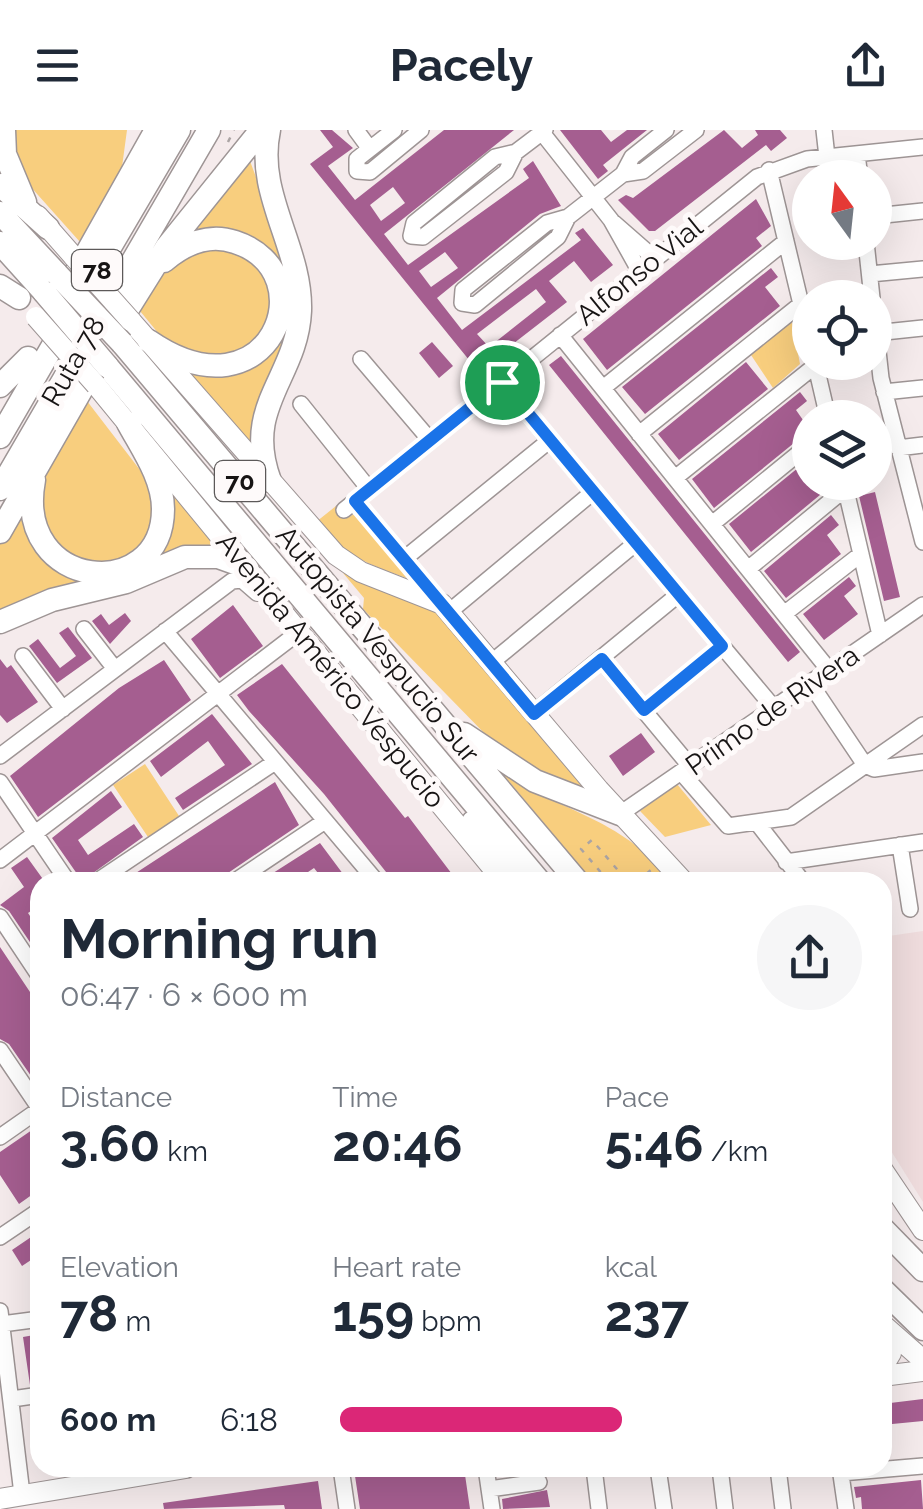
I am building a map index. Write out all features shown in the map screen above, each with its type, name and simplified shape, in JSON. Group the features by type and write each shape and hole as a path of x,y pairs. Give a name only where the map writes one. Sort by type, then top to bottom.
{"highway":[{"path":"4,130 5,154 25,202"},
{"path":"132,173 133,130"},
{"path":"0,406 156,130"},
{"name":"Ruta 78","path":"0,437 179,130"},
{"name":"Ruta 78","path":"0,489 208,130"},
{"path":"0,532 141,286 261,130"},
{"path":"269,130 267,178 292,256 300,302 295,343 262,418 261,447 270,481"},
{"path":"0,185 48,228"},
{"name":"70","path":"0,213 50,283"},
{"path":"141,286 175,252 215,238 257,253 274,274 280,292 280,312 268,341 240,363 198,365 149,341"},
{"name":"70","path":"0,243 50,283"},
{"name":"Autopista Vespucio Sur","path":"50,283 122,344 570,872"},
{"name":"Autopista Vespucio Sur","path":"50,283 101,375 532,872"},
{"path":"0,386 28,358"},
{"path":"37,467 32,513 51,554 68,567 88,574 129,566 153,542 162,509 158,481 128,423"},
{"path":"0,622 36,606 126,582 184,557 218,557 246,567"},
{"path":"433,708 522,774 620,814"},
{"path":"426,746 502,872"},
{"path":"892,1238 923,1270"},
{"path":"892,1299 923,1329"}],"main road":[{"path":"0,174 348,564 446,608 620,814 675,872"},
{"name":"Avenida Américo Vespucio","path":"0,276 10,292 101,375 128,423 500,872"},
{"path":"892,1184 923,1230"},
{"path":"892,1332 923,1360"},
{"path":"892,1375 923,1371"},
{"path":"7,1500 136,1477"}],"street":[{"path":"356,130 370,149"},
{"path":"394,130 356,162 359,174 370,172 422,130"},
{"path":"568,216 558,237 475,305 462,304 463,290 547,223 568,216 593,198 623,174 632,157 666,130"},
{"path":"623,174 642,172 696,130"},
{"path":"824,130 827,157"},
{"path":"888,130 890,150"},
{"path":"516,152 510,168 492,183 424,237 411,236 414,223 495,157 516,152 542,131 611,220 640,270"},
{"name":"Alfonso Vial","path":"404,560 350,505 654,258 769,170 827,157 923,147"},
{"path":"857,154 858,160"},
{"path":"769,170 795,280"},
{"path":"892,214 923,211"},
{"path":"611,220 654,258"},
{"path":"602,388 786,241"},
{"path":"868,260 870,280"},
{"path":"870,274 923,268"},
{"path":"639,434 792,311"},
{"path":"892,331 923,328"},
{"path":"560,335 829,670"},
{"path":"361,359 430,440"},
{"path":"675,478 795,380"},
{"path":"882,380 898,448 918,503 923,542"},
{"path":"502,382 774,708"},
{"path":"884,392 923,388"},
{"path":"301,404 369,489"},
{"path":"550,440 404,560 446,608 593,492"},
{"path":"898,448 923,445"},
{"path":"712,524 792,459"},
{"path":"748,569 828,500"},
{"path":"848,500 880,635"},
{"path":"492,662 636,543"},
{"path":"784,614 861,554"},
{"path":"0,860 299,632 239,580 164,630 64,709 2,749"},
{"path":"534,714 679,594"},
{"name":"Primo de Rivera","path":"620,814 923,606"},
{"path":"84,629 115,670"},
{"path":"164,630 367,872"},
{"path":"644,710 722,646"},
{"path":"23,656 64,709"},
{"path":"602,659 728,826 787,819 923,724"},
{"path":"810,683 865,765 874,769 923,762"},
{"path":"111,872 276,762"},
{"path":"0,782 61,872"},
{"path":"249,872 325,821"},
{"path":"758,824 794,872"},
{"path":"786,862 923,842"},
{"path":"900,846 910,909"},
{"path":"0,917 30,962"},
{"path":"0,1050 30,1094"},
{"path":"0,1137 30,1116"},
{"path":"0,1237 30,1217"},
{"path":"7,1500 12,1399 1,1318 30,1318"},
{"path":"12,1399 30,1397"},
{"path":"892,1468 923,1466"},
{"path":"342,1477 347,1509"},
{"path":"487,1477 492,1509"},
{"path":"595,1477 599,1509"},
{"path":"659,1477 664,1509"},
{"path":"721,1477 725,1509"},
{"path":"779,1477 783,1509"},
{"path":"842,1477 846,1509"},
{"path":"489,1489 540,1482"}],"path":[{"path":"601,872 582,849 592,840 619,872"}],"shaded area":[{"path":"9,130 127,130 122,167 80,242 21,176"},
{"path":"250,161 285,256 294,306 254,450 180,363 267,350 271,259 186,237"},
{"path":"212,247 247,256 268,282 273,313 250,351 202,360 163,339 140,311 135,312 170,266"},
{"path":"791,316 792,371 773,388 749,352"},
{"path":"87,401 150,483 154,528 126,561 77,566 40,524 42,483"},
{"path":"168,489 220,551 0,615 0,543 26,499 38,551 129,572"},
{"path":"336,506 347,518 358,512 419,582 389,572 338,545 316,522"},
{"path":"343,573 422,602 441,615 607,808 568,790 488,737 363,609 364,598"},
{"path":"145,764 181,819 150,840 113,785"},
{"path":"501,772 613,830 664,872 585,872"},
{"path":"677,784 711,825 665,837 640,811"},
{"path":"923,931 923,1202 892,1152 892,936"}],"building":[{"path":"320,130 332,130 353,148 328,166 355,200 444,130 514,130 384,234 408,265 529,178 523,169 533,161 561,206 540,214 437,298 462,330 581,240 575,233 583,228 613,265 591,282 574,261 549,281 567,302 478,371 310,164 333,147","holes":["393,187 405,203 381,221 370,205","445,252 458,268 431,287 419,271","536,289 546,302 489,347 477,334"]},
{"path":"560,130 601,130 611,142 627,130 647,130 603,165 608,171 598,179"},
{"path":"724,130 742,148 758,135 755,130 780,130 787,138 771,151 766,145 655,231 649,231 618,200 626,195 633,198"},
{"path":"756,199 771,226 756,238 762,246 607,370 583,339"},
{"path":"771,268 778,277 765,287 780,306 645,414 622,387"},
{"path":"432,342 453,366 439,378 419,353"},
{"path":"561,356 800,652 788,662 549,365"},
{"path":"746,362 768,389 679,460 658,434"},
{"path":"800,392 806,400 792,400 792,445 714,508 692,479"},
{"path":"792,473 792,500 814,500 751,552 729,524"},
{"path":"860,500 877,500 900,597 884,601"},
{"path":"831,515 839,525 827,535 841,554 786,598 764,571"},
{"path":"849,577 856,586 844,596 858,614 824,640 803,614"},
{"path":"233,605 263,646 220,678 191,639"},
{"path":"125,613 131,621 110,644 92,621 101,614 109,625"},
{"path":"68,627 92,658 57,683 29,646 38,639 60,668 76,656 59,633"},
{"path":"0,659 7,668 11,665 38,702 7,723 0,715"},
{"path":"164,660 191,700 38,817 10,776 119,688"},
{"path":"282,664 450,872 386,872 237,695"},
{"path":"212,714 252,764 183,810 175,798 225,765 208,741 161,777 150,761"},
{"path":"641,733 655,752 623,776 609,756"},
{"path":"275,782 299,825 229,872 137,872"},
{"path":"111,791 122,807 78,840 88,855 134,824 143,837 94,872 76,872 52,838"},
{"path":"320,843 342,872 317,872 314,868 308,872 275,872"},
{"path":"27,857 38,872 30,872 30,942 9,911 0,905 24,887 11,868"},
{"path":"0,947 30,992 30,1074 9,1044 0,1039"},
{"path":"30,1131 30,1196 19,1204 0,1175 0,1152"},
{"path":"30,1238 30,1261 22,1266 12,1250"},
{"path":"30,1336 30,1385 23,1337"},
{"path":"923,1399 923,1421 892,1424 892,1403"},
{"path":"355,1477 465,1477 470,1509 360,1509"},
{"path":"921,1480 923,1509 862,1509 861,1497 856,1498 854,1487"},
{"path":"318,1481 322,1509 285,1509 284,1505 164,1509 163,1503"},
{"path":"547,1490 550,1507 503,1509 502,1499"}],"route":[{"path":"502,382 722,646 644,710 602,659 534,714 355,501 502,382"}]}
